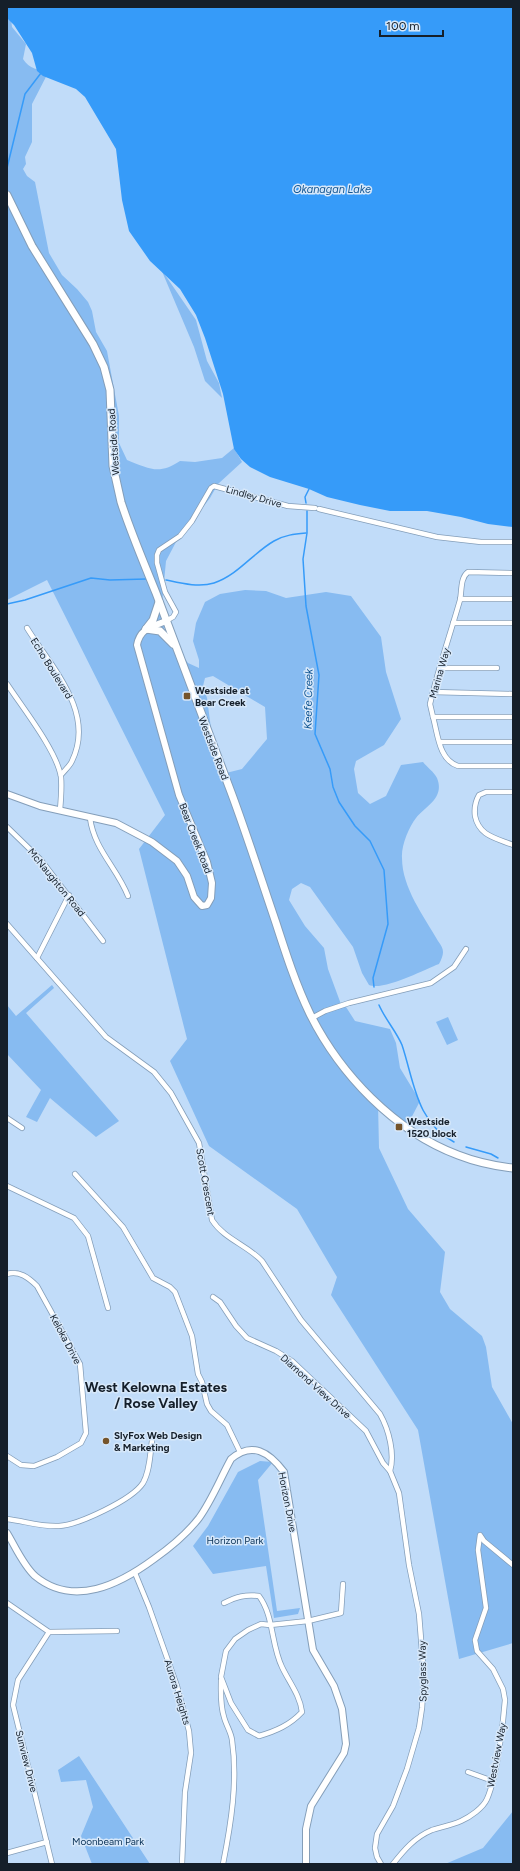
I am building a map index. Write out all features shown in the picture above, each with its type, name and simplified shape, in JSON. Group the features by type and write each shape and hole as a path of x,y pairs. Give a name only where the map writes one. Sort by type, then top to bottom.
{"main road":[{"name":"Westside Road","path":"7,196 32,246 93,344 104,367 110,390 112,466 129,525 243,825 301,993 312,1018 340,1063 378,1104 405,1125 438,1146 459,1156 490,1165 513,1168"},
{"path":"159,602 153,620 146,629 160,631 177,648"}],"street":[{"name":"Lindley Drive","path":"166,621 173,617 176,612 165,592 157,563 157,555 159,550 180,536 192,520 211,488 214,486 230,489 288,506 317,509 436,537 481,542 513,542"},
{"name":"Marina Way","path":"513,573 468,572 465,574 462,580 460,600 432,692 430,704 445,758 451,764 458,766 513,766"},
{"path":"460,600 513,599"},
{"path":"146,629 166,621"},
{"path":"453,623 513,623"},
{"name":"Echo Boulevard","path":"28,628 66,688 77,713 78,725 76,748 72,762 61,775"},
{"name":"Bear Creek Road","path":"7,794 40,806 116,823 152,842 177,860 187,876 194,897 202,906 207,905 211,898 212,883 207,862 179,795 137,645 139,636 146,629"},
{"path":"440,668 497,668"},
{"path":"7,684 45,741 61,775 60,810"},
{"path":"432,692 513,694"},
{"path":"433,717 513,717"},
{"path":"440,742 513,742"},
{"path":"513,792 486,792 479,795 474,808 479,828 484,832 513,845"},
{"path":"90,818 91,830 96,842 128,896"},
{"name":"McNaughton Road","path":"7,827 41,860 103,940"},
{"path":"37,958 69,895"},
{"name":"Scott Crescent","path":"7,924 106,1037 154,1072 171,1093 199,1143 212,1220 224,1233 256,1254 301,1320 380,1414 385,1423 393,1461 390,1471"},
{"path":"312,1018 325,1011 349,1003 431,983 454,967 466,950"},
{"path":"7,1118 22,1128"},
{"path":"7,1533 34,1575 46,1583 60,1590 76,1592 98,1590 135,1573 174,1545 188,1532 209,1501 231,1459 240,1452 227,1425 211,1411 207,1404 202,1382 198,1374 192,1336 175,1292 170,1287 153,1278 123,1227 75,1174"},
{"path":"7,1186 74,1218 88,1236 108,1308"},
{"name":"Keloka Drive","path":"7,1274 13,1272 29,1278 37,1286 80,1364 86,1433 81,1443 57,1457 34,1466 21,1465 7,1456"},
{"name":"Diamond View Drive","path":"213,1297 220,1302 236,1326 247,1338 276,1351 292,1361 366,1431 383,1463 390,1471"},
{"path":"7,1519 46,1526 60,1526 76,1523 93,1517 132,1493 142,1484 146,1474 152,1441"},
{"name":"Horizon Drive","path":"240,1452 257,1450 268,1454 284,1472 313,1650 334,1686 342,1709 346,1744 344,1753 311,1807 306,1829 306,1864"},
{"name":"Spyglass Way","path":"381,1864 377,1857 375,1848 377,1834 393,1806 407,1769 420,1721 424,1677 419,1614 409,1565 399,1493 390,1471"},
{"name":"Westview Way","path":"393,1864 405,1849 420,1836 462,1821 475,1812 486,1801 493,1781 505,1700 504,1689 493,1669 477,1651 475,1640 486,1608 478,1550 480,1535 484,1541 513,1565"},
{"name":"Aurora Heights","path":"135,1573 171,1669 186,1713 189,1731 191,1753 185,1792 182,1864"},
{"path":"223,1864 230,1829 230,1816 234,1787 232,1739 223,1710 221,1677 226,1651 235,1640 248,1630 261,1624 270,1625 308,1621 341,1613 344,1584"},
{"path":"221,1677 231,1704 248,1730 259,1736 279,1729 293,1721 302,1712 301,1702 281,1666 264,1603 259,1596 243,1596 224,1603"},
{"path":"7,1603 49,1632 117,1631"},
{"name":"Sunview Drive","path":"49,1632 18,1680 13,1705 52,1864"},
{"path":"468,1772 493,1781"},
{"path":"7,1853 47,1842"}],"green space":[{"path":"7,15 11,19 12,27 26,44 23,59 25,62 34,68 49,71 32,104 32,142 25,157 26,164 23,169 27,176 35,182 49,253 62,275 88,302 92,311 96,332 107,351 119,416 119,443 127,460 148,468 160,469 166,468 180,461 195,462 222,458 234,448 242,462 218,484 210,498 176,542 166,561 161,614 165,632 188,663 199,668 199,660 193,641 196,623 205,602 220,594 245,590 266,591 286,598 326,592 351,596 381,637 386,672 401,719 384,745 356,761 354,769 358,793 370,804 386,796 401,765 423,762 437,778 439,785 437,796 416,818 411,826 404,842 402,858 403,869 410,891 420,912 442,947 443,955 439,964 394,983 376,986 369,985 362,973 353,947 310,887 301,883 292,889 289,900 305,926 324,948 328,969 342,1007 346,1007 355,1021 390,1029 396,1043 400,1068 420,1101 406,1128 378,1104 379,1148 408,1209 445,1252 440,1292 450,1309 482,1336 486,1347 492,1387 513,1424 513,1643 459,1659 418,1430 331,1295 337,1277 297,1209 209,1146 170,1061 187,1039 139,849 165,815 47,580 7,600","holes":["213,676 265,707 267,739 242,769 226,773 215,759 207,698 203,686 205,678"]},
{"path":"161,269 196,320 207,361 219,383 222,398 205,381 194,347"},
{"path":"52,985 54,988 26,1013 119,1121 96,1137 50,1098 37,1122 26,1117 41,1090 7,1054 7,1005 16,1016"},
{"path":"448,1017 458,1040 447,1045 436,1022"},
{"name":"Horizon Park","path":"260,1461 273,1462 258,1480 277,1611 300,1608 298,1614 274,1618 266,1566 213,1574 193,1546 208,1526 238,1472"},
{"name":"Moonbeam Park","path":"79,1756 150,1864 92,1864 81,1836 93,1807 86,1780 61,1782 58,1770"},
{"path":"513,1811 513,1864 445,1864 483,1848"}],"water":[{"name":"Okanagan Lake","path":"7,7 513,7 513,527 488,524 461,517 427,511 390,511 327,497 309,489 270,477 250,467 241,459 234,449 223,394 196,315 180,289 150,261 129,231 122,200 116,149 85,97 76,89 43,76 37,71 32,53 14,25 7,18"}],"waterway":[{"path":"7,168 25,94 41,73"},
{"name":"Keefe Creek","path":"306,503 305,497 309,489"},
{"name":"Keefe Creek","path":"307,511 307,533 303,559 306,606 319,675 315,734 330,769 333,787 339,802 355,826 370,841 384,870 388,924 373,978 374,987"},
{"path":"166,580 196,585 214,583 231,575 274,541 286,536 306,533"},
{"path":"7,604 25,600 91,578 110,580 146,579"},
{"name":"Keefe Creek","path":"379,1005 402,1045 418,1100 424,1112 441,1134 454,1142"},
{"name":"Keefe Creek","path":"466,1147 491,1154 498,1158"}],"place":[{"name":"Westside at Bear Creek","path":"187,696"},
{"name":"Westside 1520 block","path":"399,1127"},
{"name":"SlyFox Web Design & Marketing","path":"106,1441"}],"district":[{"name":"West Kelowna Estates / Rose Valley","path":"156,1396"}]}
